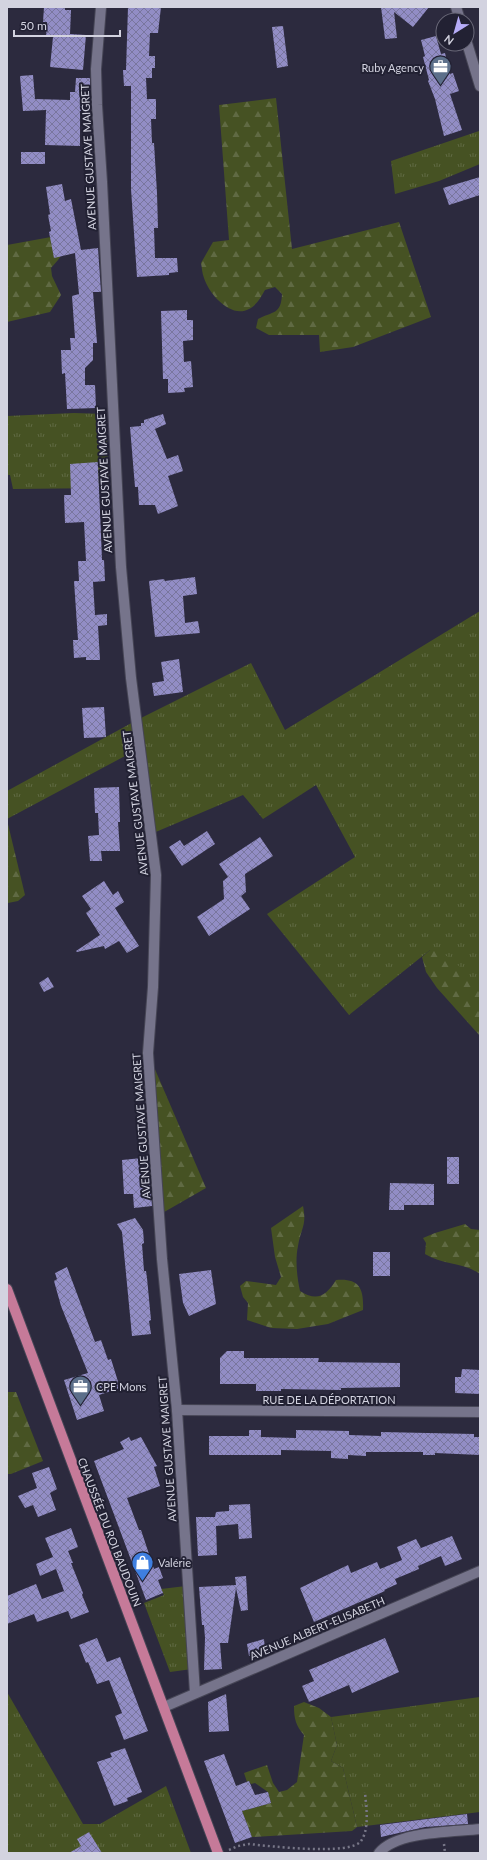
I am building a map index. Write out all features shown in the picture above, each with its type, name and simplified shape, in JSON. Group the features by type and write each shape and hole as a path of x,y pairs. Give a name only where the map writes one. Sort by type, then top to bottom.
{"main road":[{"name":"CHAUSSÉE DU ROI BAUDOUIN","path":"7,1288 192,1783 222,1852"}],"street":[{"name":"AVENUE GUSTAVE MAIGRET","path":"101,7 96,83 115,466 121,567 130,670 156,875 153,987 148,1052 162,1259 177,1410 195,1693"},
{"path":"470,52 480,86"},
{"name":"RUE DE LA DÉPORTATION","path":"177,1410 480,1412"},
{"name":"AVENUE ALBERT-ELISABETH","path":"164,1707 480,1571"},
{"path":"379,1853 386,1846 399,1840 418,1836 480,1829"}],"path":[{"path":"222,1852 238,1846 249,1844 329,1849 352,1847 361,1842 365,1834 365,1792"}],"green space":[{"path":"276,98 292,249 399,222 431,317 353,347 320,352 319,335 269,335 256,328 258,319 275,311 280,306 282,294 275,287 265,290 254,305 249,309 242,311 235,311 228,308 211,291 203,276 201,263 213,242 229,240 219,105"},
{"path":"479,131 480,164 439,181 395,194 391,161"},
{"path":"51,237 64,251 51,268 52,276 61,295 50,312 7,322 7,245"},
{"path":"74,413 106,414 109,488 13,489 10,475 7,475 7,416"},
{"path":"480,611 480,1001 430,950 349,1015 267,914 355,857 316,785 263,819 243,795 151,834 140,748 7,819 7,791 137,720 251,663 285,730"},
{"path":"7,820 25,895 18,901 8,903"},
{"path":"430,950 452,959 480,989 480,1036 437,988 426,972 422,957"},
{"path":"148,1053 206,1188 159,1215"},
{"path":"303,1206 304,1223 297,1251 297,1274 300,1291 311,1296 321,1296 329,1290 336,1280 350,1281 355,1283 361,1290 363,1310 328,1324 297,1329 271,1328 247,1320 248,1303 243,1297 240,1286 246,1281 276,1285 281,1277 275,1257 271,1228"},
{"path":"465,1224 471,1229 480,1230 480,1274 467,1267 438,1260 425,1254 426,1243 423,1238"},
{"path":"7,1392 16,1392 43,1461 11,1474 7,1474"},
{"path":"186,1586 192,1669 170,1672 144,1603 164,1595 161,1589"},
{"path":"7,1692 83,1824 100,1824 166,1786 191,1853 7,1853"},
{"path":"480,1697 480,1812 357,1827 343,1768 331,1761 337,1745 331,1717"},
{"path":"304,1702 319,1708 331,1717 337,1745 331,1761 343,1768 357,1827 352,1831 252,1837 242,1811 271,1803 268,1792 255,1783 251,1784 249,1781 247,1782 244,1773 267,1765 273,1783 279,1792 287,1790 297,1782 304,1735 296,1722 294,1706"}],"building":[{"path":"44,7 65,7 65,10 71,10 70,34 86,35 83,70 50,67 53,37 46,37 47,22 43,22"},
{"path":"128,7 161,7 158,33 150,33 149,56 155,56 155,68 152,68 152,78 146,78 147,99 156,99 156,119 151,119 157,193 158,228 154,228 155,258 177,258 178,272 169,273 169,275 137,277 131,189 131,86 124,86 123,70 126,70"},
{"path":"381,7 429,7 413,27 394,12 397,38 385,39"},
{"path":"283,26 288,66 277,68 272,27"},
{"path":"435,36 435,52 440,52 441,54 445,53 450,74 453,73 459,91 450,94 462,130 444,136 435,99 428,81 423,57 425,56 421,40"},
{"path":"33,75 35,99 70,100 70,92 75,92 76,78 90,78 90,111 80,111 80,146 45,145 46,110 23,111 20,76"},
{"path":"21,152 45,152 45,164 21,164"},
{"path":"480,177 480,195 449,205 443,188"},
{"path":"62,184 65,201 71,199 81,250 98,248 101,292 93,292 97,343 93,343 93,360 85,368 85,385 95,385 96,408 67,409 65,373 62,374 61,350 71,350 70,338 75,338 72,296 79,294 75,253 54,258 49,232 51,231 48,215 50,214 46,187"},
{"path":"187,310 187,320 193,320 193,340 183,341 184,362 191,361 193,387 184,388 185,392 168,393 168,379 163,379 161,311"},
{"path":"163,414 166,424 155,429 167,459 178,455 183,471 168,476 178,506 158,514 155,505 139,505 138,487 135,487 130,427 141,426 141,423 144,423 144,420"},
{"path":"98,462 102,560 104,560 105,581 93,582 95,615 107,614 107,625 98,626 100,660 86,660 86,657 74,658 73,640 78,640 74,581 79,581 78,561 86,561 84,522 65,523 64,495 71,495 70,464"},
{"path":"195,577 197,594 183,596 185,623 198,621 200,633 155,637 149,581 164,579 165,581"},
{"path":"179,659 183,692 154,696 152,683 164,681 161,662"},
{"path":"104,707 106,737 84,738 82,708"},
{"path":"119,787 120,822 118,822 120,851 101,851 102,861 90,861 88,836 99,835 98,813 95,813 94,788"},
{"path":"207,831 215,844 182,866 169,847 180,840 184,846"},
{"path":"260,837 273,856 245,874 246,892 241,896 250,909 209,936 197,917 224,899 223,881 228,877 219,864"},
{"path":"104,881 113,895 118,891 124,902 115,908 139,946 127,953 119,941 105,949 104,946 77,952 76,951 100,935 86,913 91,909 82,896"},
{"path":"48,977 54,987 44,992 39,983"},
{"path":"447,1157 459,1157 459,1184 447,1184"},
{"path":"142,1158 144,1182 146,1182 147,1186 150,1185 152,1206 134,1208 133,1194 124,1194 122,1160"},
{"path":"390,1183 434,1184 434,1205 404,1205 404,1210 389,1210"},
{"path":"135,1218 143,1230 144,1243 142,1244 144,1271 146,1271 147,1278 151,1334 132,1336 122,1232 117,1224"},
{"path":"373,1252 390,1252 390,1276 373,1276"},
{"path":"67,1267 95,1342 101,1340 108,1360 111,1359 120,1388 99,1395 104,1411 77,1420 64,1380 88,1373 61,1306 54,1281 57,1279 55,1273"},
{"path":"211,1270 216,1304 189,1316 183,1303 179,1274"},
{"path":"227,1351 244,1351 244,1358 319,1358 318,1362 400,1363 400,1387 341,1388 341,1390 281,1389 281,1391 256,1391 256,1384 220,1384 220,1358"},
{"path":"462,1369 480,1370 480,1394 455,1393 455,1377 461,1377"},
{"path":"249,1430 261,1430 261,1437 296,1438 296,1430 349,1431 349,1435 381,1436 381,1432 474,1434 474,1437 480,1437 480,1455 435,1453 435,1455 423,1455 423,1452 366,1452 366,1456 348,1455 348,1459 331,1458 331,1451 281,1450 281,1455 209,1455 209,1436 249,1436"},
{"path":"129,1437 131,1441 141,1437 157,1466 154,1467 160,1486 127,1498 139,1530 141,1530 154,1569 159,1567 163,1578 158,1580 163,1593 146,1600 94,1461 124,1449 120,1442"},
{"path":"49,1467 57,1489 50,1493 56,1510 38,1517 33,1505 25,1508 18,1496 37,1488 32,1473"},
{"path":"250,1504 252,1538 239,1539 238,1524 216,1526 217,1555 198,1556 196,1517 215,1517 216,1512 229,1511 229,1505"},
{"path":"71,1528 78,1547 68,1551 89,1612 71,1619 68,1611 37,1622 34,1614 7,1624 7,1596 36,1584 42,1599 64,1591 56,1569 40,1576 36,1564 53,1557 45,1538"},
{"path":"452,1536 462,1559 445,1566 441,1556 418,1566 419,1569 395,1579 397,1584 384,1590 385,1591 314,1622 300,1588 348,1565 351,1573 377,1562 380,1569 402,1560 397,1547 416,1539 421,1548"},
{"path":"246,1576 248,1610 241,1611 236,1588 228,1643 220,1643 222,1669 204,1670 205,1638 204,1625 202,1625 199,1587 236,1585 235,1577"},
{"path":"97,1638 107,1662 120,1657 148,1731 124,1740 115,1716 122,1713 109,1680 97,1684 79,1645"},
{"path":"385,1638 399,1672 352,1693 349,1685 309,1702 302,1686 314,1681 309,1670"},
{"path":"264,1639 265,1650 257,1655 249,1656 247,1644"},
{"path":"226,1694 229,1731 209,1732 208,1702"},
{"path":"125,1748 142,1792 127,1798 128,1801 114,1806 97,1762 112,1757 110,1753"},
{"path":"224,1754 236,1786 249,1781 255,1795 268,1792 271,1803 242,1811 252,1837 235,1843 204,1761"},
{"path":"467,1814 468,1824 425,1827 381,1837 380,1825"},
{"path":"89,1832 102,1853 69,1853 81,1846 77,1839"}],"place":[{"name":"Ruby Agency","path":"440,86"},
{"name":"CPE Mons","path":"80,1406"},
{"name":"Valérie","path":"142,1582"}]}
